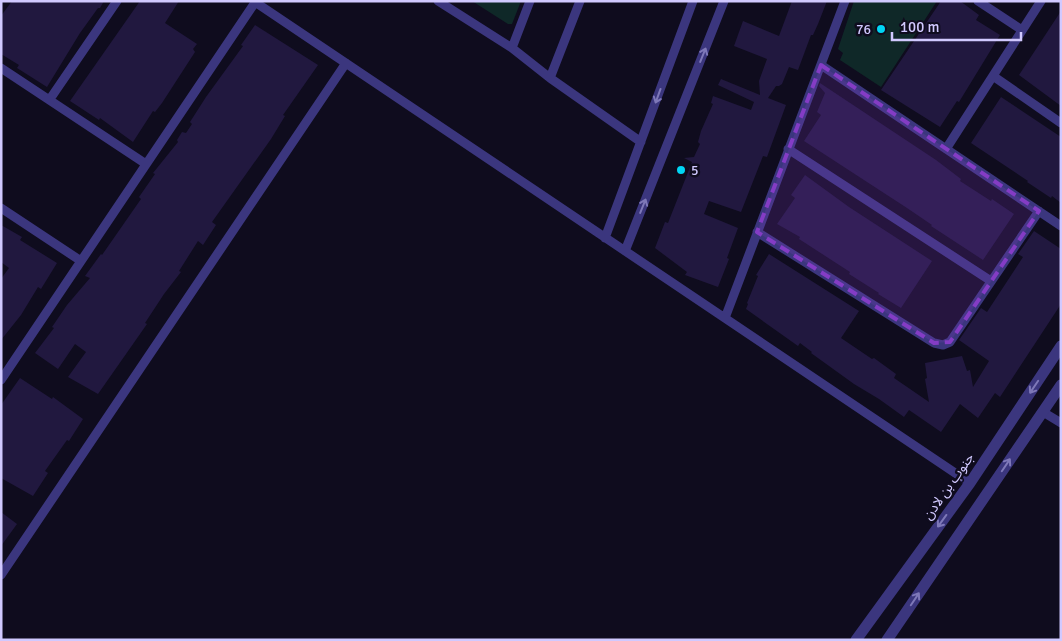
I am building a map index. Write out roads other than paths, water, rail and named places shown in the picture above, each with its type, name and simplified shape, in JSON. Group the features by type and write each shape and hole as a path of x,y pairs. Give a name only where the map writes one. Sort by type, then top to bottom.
{"street":[{"path":"50,100 117,1"},
{"path":"438,1 512,48 550,78 641,142"},
{"path":"512,48 530,1"},
{"path":"550,78 580,1"},
{"path":"606,238 693,1"},
{"path":"625,251 724,1"},
{"path":"724,318 845,1"},
{"path":"978,1 1022,30"},
{"path":"946,149 1041,1"},
{"path":"1,380 256,2 970,483"},
{"path":"1,575 346,63"},
{"path":"820,65 1061,226"},
{"path":"1,68 146,164"},
{"path":"993,76 1061,123"},
{"path":"788,149 991,281"},
{"path":"1,208 81,262"},
{"path":"757,232 934,343 943,345 950,342 1039,211"},
{"name":"جنوب بن لادن","path":"856,640 970,483 1061,346"},
{"path":"887,640 1061,385"},
{"path":"1043,412 1061,423"}],"place":[{"name":"76","path":"881,29"},
{"name":"5","path":"681,170"}]}
